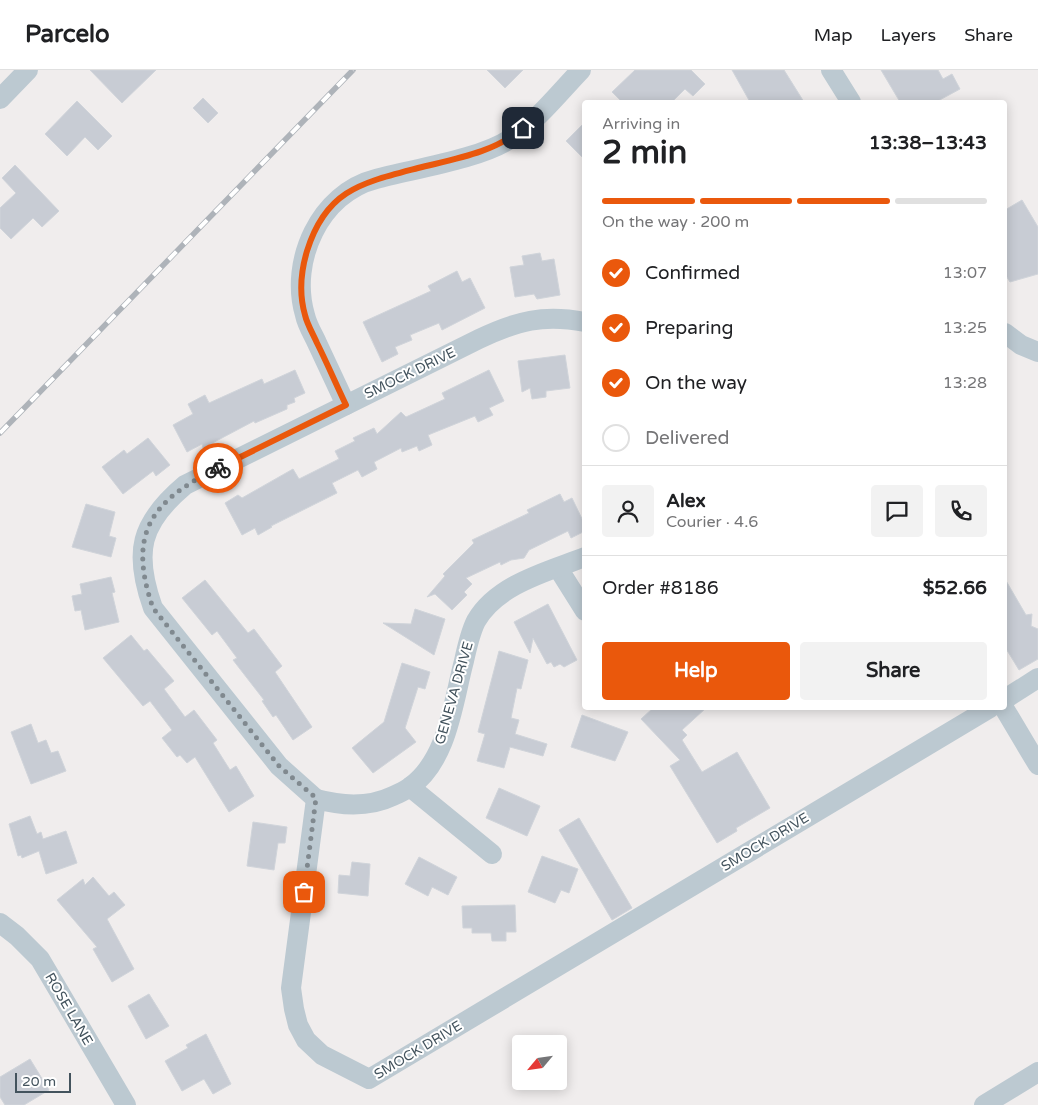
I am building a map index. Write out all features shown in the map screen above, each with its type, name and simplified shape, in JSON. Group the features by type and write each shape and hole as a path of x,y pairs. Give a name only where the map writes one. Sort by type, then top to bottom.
{"street":[{"path":"0,98 28,70"},
{"path":"346,405 305,315 302,293 302,267 310,243 327,209 344,194 373,180 464,157 510,138 535,117 581,70"},
{"path":"831,70 850,100"},
{"name":"SMOCK DRIVE","path":"582,321 561,317 531,319 506,326 185,484 167,500 152,519 144,537 144,583 153,608 279,766 316,798 291,988 298,1026 306,1040 322,1055 369,1079 987,710"},
{"path":"1007,334 1021,345 1038,352"},
{"name":"GENEVA DRIVE","path":"316,798 339,805 362,805 386,800 410,787 437,754 445,732 469,639 477,620 496,599 519,582 582,558"},
{"path":"558,568 582,606"},
{"path":"1007,698 1038,678"},
{"path":"1005,710 1038,765"},
{"path":"410,787 492,854"},
{"name":"ROSE LANE","path":"0,923 17,936 40,959 126,1105"},
{"path":"984,1105 1038,1072"}],"building":[{"path":"90,70 156,70 122,103"},
{"path":"487,70 523,70 505,88"},
{"path":"635,70 691,70 705,84 693,96 685,89 674,100 620,100 612,92"},
{"path":"732,70 784,70 803,100 749,100"},
{"path":"881,70 938,70 943,79 952,74 960,89 940,100 899,100"},
{"path":"203,98 218,113 208,123 193,108"},
{"path":"77,101 112,136 98,150 85,137 67,156 45,134"},
{"path":"582,125 582,157 566,141"},
{"path":"15,165 59,211 42,227 33,218 11,239 0,228 0,208 16,193 2,178"},
{"path":"1022,200 1038,227 1038,274 1010,282 1007,277 1007,209"},
{"path":"540,253 542,261 554,259 560,295 537,299 534,294 515,297 510,267 524,265 522,256"},
{"path":"457,271 462,282 470,278 485,308 442,330 439,323 410,335 412,340 395,347 398,354 382,362 363,322 431,291 428,286"},
{"path":"565,355 570,388 546,391 546,397 532,399 530,388 522,392 518,361"},
{"path":"295,370 305,393 294,398 295,402 287,405 287,409 255,423 254,421 203,448 202,444 187,452 173,425 193,414 188,404 205,395 209,403 262,379 264,384"},
{"path":"489,370 504,401 489,408 493,415 478,422 475,416 428,435 432,445 419,451 417,446 402,452 401,448 374,462 377,469 362,477 358,470 332,483 337,493 271,526 258,535 255,528 242,535 225,503 238,495 242,498 293,469 299,479 339,459 335,451 355,441 353,438 374,428 377,434 401,412 406,417 445,399 442,393"},
{"path":"148,438 170,465 156,476 153,471 123,494 102,467 124,450 127,454"},
{"path":"560,494 564,502 572,498 582,519 582,532 571,538 568,531 529,550 524,558 511,560 501,565 500,562 466,578 472,584 464,592 467,595 452,610 435,594 427,597 445,576 443,574 474,543 472,540 529,513 527,510"},
{"path":"86,504 115,512 109,536 116,538 111,557 72,547"},
{"path":"111,577 115,592 112,593 119,622 85,630 81,610 75,611 72,596 82,594 80,584"},
{"path":"205,580 248,633 254,629 282,666 275,672 312,727 293,740 276,715 273,717 262,701 264,700 233,660 237,658 217,631 212,635 182,598"},
{"path":"1007,582 1026,615 1032,614 1031,626 1038,629 1038,659 1019,670 1007,650"},
{"path":"548,604 577,660 564,667 560,664 554,667 551,662 547,664 533,638 530,653 514,622"},
{"path":"415,609 445,619 434,655 383,623 411,624"},
{"path":"131,635 144,651 147,649 174,681 164,689 185,717 194,710 217,740 213,743 230,770 236,766 254,796 229,812 195,757 187,763 180,755 177,757 162,738 172,730 150,701 143,706 103,658"},
{"path":"499,651 528,660 521,689 517,688 511,718 519,720 515,734 547,744 543,756 510,747 504,768 477,761 485,734 478,732"},
{"path":"402,663 430,672 425,689 418,687 405,728 416,742 373,773 352,748 384,722"},
{"path":"651,710 704,710 682,730 687,735 682,740 702,772 737,752 770,808 736,828 737,831 717,843 670,766 680,760 641,719"},
{"path":"582,715 628,732 615,761 571,747"},
{"path":"31,724 38,743 46,740 51,753 58,751 66,771 31,784 11,732"},
{"path":"499,788 540,806 527,836 486,818"},
{"path":"30,816 37,834 41,832 43,839 66,831 77,863 46,874 39,851 22,858 21,855 18,856 9,824"},
{"path":"579,818 632,908 612,920 559,830"},
{"path":"253,822 287,827 285,843 278,843 274,870 247,866"},
{"path":"542,856 578,869 569,893 561,890 555,903 528,892"},
{"path":"419,857 457,877 448,895 432,887 428,896 405,884"},
{"path":"352,862 370,864 368,896 338,893 339,875 350,876"},
{"path":"93,877 109,896 114,892 125,905 107,919 134,969 112,982 93,949 97,947 57,900 83,879 85,885"},
{"path":"515,905 516,932 506,932 506,941 492,941 491,933 472,933 472,928 463,928 462,906"},
{"path":"149,994 169,1026 146,1039 128,1006"},
{"path":"206,1034 231,1084 213,1094 204,1079 182,1091 165,1061 188,1048 186,1045"},
{"path":"30,1059 49,1090 24,1105 5,1105 0,1097 0,1077"}],"railway":[{"path":"0,433 353,70"}],"way so far":[{"path":"218,468 185,484 167,500 152,519 144,537 144,583 153,608 279,766 316,798 304,892"}],"route":[{"path":"218,468 346,405 305,315 302,293 302,267 312,235 327,209 344,194 373,180 464,157 498,145 523,128"}]}
